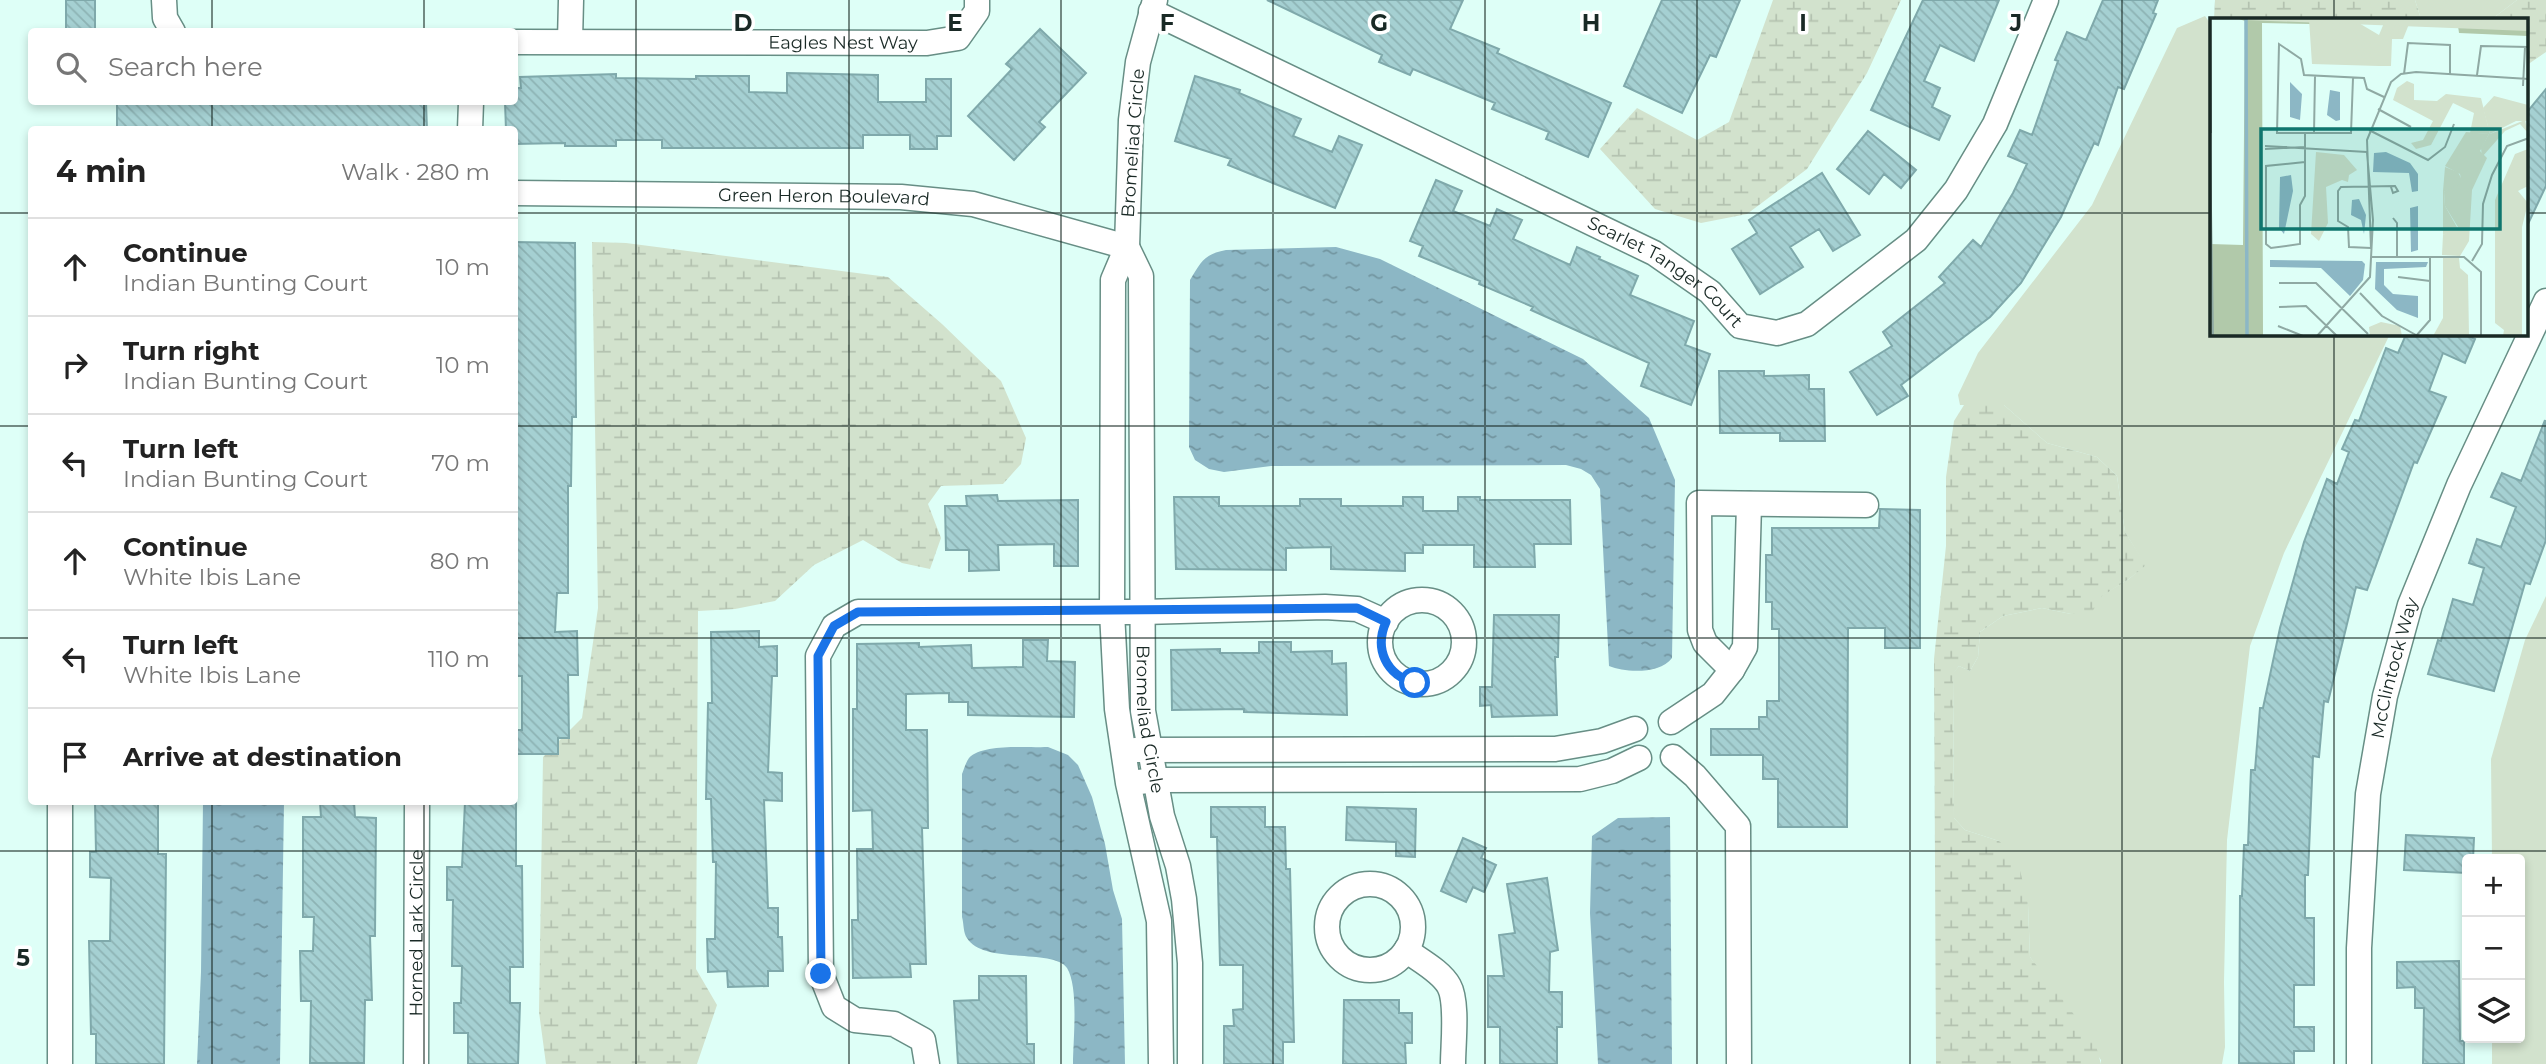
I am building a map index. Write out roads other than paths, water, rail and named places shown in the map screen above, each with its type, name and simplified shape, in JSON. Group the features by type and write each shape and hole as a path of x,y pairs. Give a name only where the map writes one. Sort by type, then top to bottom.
{"street":[{"path":"164,0 165,19 171,28"},
{"path":"570,41 571,0"},
{"name":"Eagles Nest Way","path":"518,42 927,43 958,38 976,11 976,0"},
{"name":"Scarlet Tanger Court","path":"1153,6 1654,253 1710,292 1740,326 1777,333 1807,324 1916,240 1956,190 1995,124 2046,0"},
{"name":"Bromeliad Circle","path":"1153,6 1139,62 1131,120 1127,247 1113,281 1112,611 1122,751 1159,921 1161,1064"},
{"path":"470,126 471,105"},
{"name":"Green Heron Boulevard","path":"518,193 901,197 973,204 1127,247"},
{"name":"Bromeliad Circle","path":"1127,247 1141,276 1141,683 1155,780 1184,899 1191,963 1190,1064"},
{"name":"McClintock Way","path":"2359,1064 2359,948 2368,794 2385,696 2415,593 2459,485 2546,300"},
{"path":"1732,670 1705,643 1700,629 1699,503 1866,505"},
{"path":"1671,722 1713,694 1732,670 1745,647 1749,504"},
{"path":"927,1064 923,1040 894,1024 855,1020 834,1007 821,974 818,656 834,626 858,612 1335,607 1357,608 1386,622"},
{"path":"1122,751 1555,749 1602,741 1635,729 1641,723 1656,717 1671,722 1679,736 1673,757 1667,762 1652,764 1639,758 1632,744 1635,729"},
{"path":"1673,757 1695,776 1738,826 1739,1064"},
{"path":"1128,783 1155,780 1580,779 1612,771 1639,758"},
{"path":"60,805 60,1064"},
{"name":"Horned Lark Circle","path":"416,1064 417,805"},
{"path":"1406,950 1443,978 1450,987 1452,1064"}],"water":[{"path":"1336,247 1380,259 1583,359 1649,418 1675,480 1672,658 1667,663 1642,671 1609,666 1600,489 1591,475 1581,469 1566,465 1271,466 1224,472 1209,469 1195,460 1189,447 1190,280 1197,268 1208,257 1226,250"},
{"path":"1048,747 1068,755 1078,765 1092,797 1105,844 1113,890 1122,919 1125,1064 1073,1064 1073,988 1067,968 1060,962 988,951 975,946 965,934 962,917 962,774 966,764 969,758 984,750"},
{"path":"203,805 284,805 280,1064 197,1064"},
{"path":"1670,817 1672,1064 1598,1064 1590,913 1592,836 1618,818"}]}
